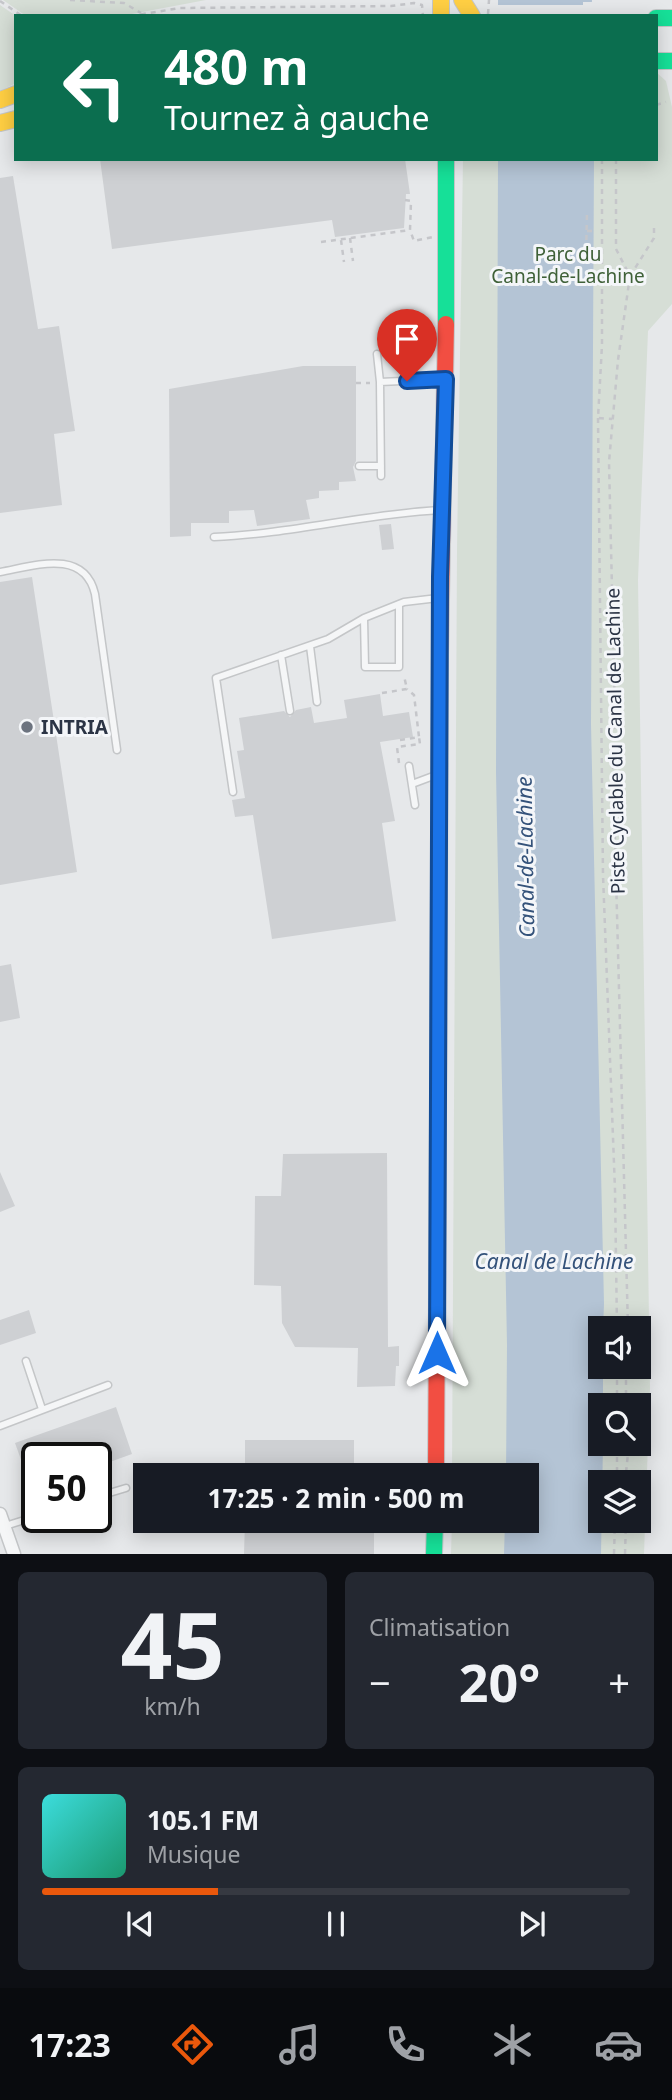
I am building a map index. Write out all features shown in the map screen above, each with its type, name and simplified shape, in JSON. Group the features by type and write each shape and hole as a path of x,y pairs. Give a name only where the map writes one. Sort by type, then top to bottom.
{"main road":[{"path":"436,1463 440,598 446,379 446,161"},
{"path":"434,1554 435,1533"}],"street":[{"path":"2,1520 14,1554"}],"lane":[{"path":"377,354 381,476"},
{"path":"380,382 446,379"},
{"path":"359,466 381,466"},
{"path":"214,537 305,528 400,512 442,509"},
{"path":"0,572 61,562 71,564 89,577 95,594 117,750"},
{"path":"233,792 216,678 328,639 364,618 399,604 440,598"},
{"path":"364,618 365,667 399,667 399,604"},
{"path":"310,646 317,702"},
{"path":"281,655 289,710"},
{"path":"410,766 415,805"},
{"path":"412,785 439,775"},
{"path":"26,1361 42,1409"},
{"path":"0,1426 108,1385"},
{"path":"112,1492 126,1488"},
{"path":"2,1520 21,1518"}],"path":[{"path":"70,0 114,2 141,13"},
{"path":"0,1 19,14"},
{"path":"138,14 180,8 422,5 423,14"},
{"path":"180,8 180,14"},
{"path":"658,104 666,102"},
{"path":"602,161 602,345 598,418 603,875 617,1316"},
{"path":"617,161 616,249 630,276"},
{"path":"405,200 411,201 410,230 414,241 432,237"},
{"path":"586,260 587,211"},
{"path":"405,214 411,214"},
{"path":"405,221 410,221"},
{"path":"630,276 654,238 654,228"},
{"path":"321,242 410,230"},
{"path":"587,231 594,231"},
{"path":"350,238 353,261"},
{"path":"341,240 344,262"},
{"name":"Piste Cyclable du Canal de Lachine","path":"628,1316 613,763 615,716 609,472 612,419 630,276"},
{"path":"356,383 380,382"},
{"path":"598,418 612,419"},
{"path":"405,678 407,689"},
{"path":"382,693 407,689 413,692 420,744 397,747 400,769"},
{"path":"400,740 419,737"},
{"path":"614,1554 615,1533"},
{"path":"625,1554 626,1533"}],"green space":[{"path":"3,0 206,0 132,14 23,14"},
{"path":"0,5 14,15 14,84 0,91"},
{"name":"Parc du Canal-de-Lachine","path":"658,74 666,81 672,107 672,304 648,331 638,580 649,1316 588,1316 588,1379 650,1379 650,1387 650,1393 588,1393 588,1456 648,1456 647,1470 588,1470 588,1533 645,1533 644,1554 451,1554 452,1533 539,1533 539,1463 452,1463 457,550 463,161 658,161"}],"water":[{"path":"498,0 592,0 591,14 498,14"},
{"name":"Canal de Lachine","path":"498,161 594,161 591,724 604,1304 604,1316 588,1316 588,1379 603,1379 603,1393 588,1393 588,1456 603,1456 603,1470 588,1470 588,1533 601,1533 601,1554 504,1554 505,1533 539,1533 539,1463 506,1463 507,1345 496,772"}],"pier":[{"path":"583,2 595,2 595,14 495,14 496,5 583,5"}],"building":[{"path":"100,161 405,161 410,194 406,194 404,228 335,237 332,220 112,249"},
{"path":"13,176 38,329 59,326 75,431 54,434 62,505 0,513 0,178"},
{"path":"303,366 356,366 356,461 353,467 356,481 339,482 339,490 319,491 319,498 306,500 310,519 257,526 254,510 229,511 229,523 191,523 191,536 170,537 169,389"},
{"path":"391,524 394,549 382,550 379,525"},
{"name":"INTRIA","path":"32,577 77,872 0,885 0,582"},
{"path":"380,694 383,716 409,712 413,737 380,742 395,821 382,823 396,921 272,939 253,815 235,817 232,800 245,798 237,751 244,750 239,718 284,711 290,717 296,710 311,707 314,723 347,718 344,700"},
{"path":"11,964 20,1018 0,1022 0,966"},
{"path":"387,1153 388,1347 399,1346 399,1366 396,1366 395,1386 357,1387 358,1348 295,1347 282,1323 281,1286 254,1285 255,1196 281,1196 283,1154"},
{"path":"0,1172 15,1206 0,1212"},
{"path":"29,1310 36,1333 0,1345 0,1320"},
{"path":"116,1407 132,1454 112,1461 112,1442 21,1442 21,1460 15,1443"},
{"path":"245,1440 354,1440 354,1463 245,1463"},
{"path":"245,1533 374,1533 374,1554 244,1554"}],"traffic: fast":[{"path":"658,18 672,18"},
{"path":"658,61 672,61"},
{"path":"446,161 446,324"},
{"path":"438,1117 440,655"},
{"path":"434,1554 435,1533"}],"traffic: slow":[{"path":"441,0 441,14"},
{"path":"462,0 471,14"},
{"path":"0,100 14,95"},
{"path":"0,123 14,120"}],"traffic: jam":[{"path":"440,655 446,324"},
{"path":"436,1463 438,1117"}],"place":[{"name":"INTRIA","path":"27,727"}],"route":[{"path":"407,381 446,379 440,577 437,1353"}],"water label":[{"name":"Canal-de-Lachine","path":"525,857"}]}
